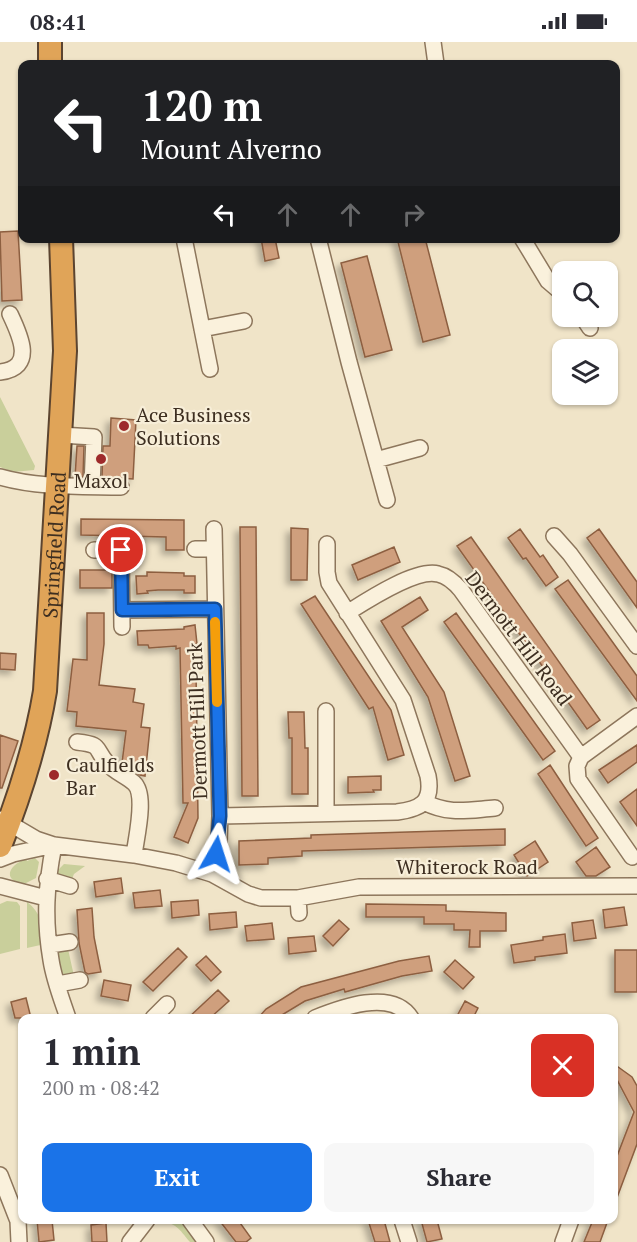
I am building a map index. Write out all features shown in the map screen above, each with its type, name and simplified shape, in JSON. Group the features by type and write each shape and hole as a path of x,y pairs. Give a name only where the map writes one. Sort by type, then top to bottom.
{"highway":[{"path":"50,42 50,60"},
{"name":"Springfield Road","path":"0,846 5,820 33,751 45,691 65,351 61,243"}],"street":[{"path":"433,42 435,60"},
{"path":"185,243 210,369"},
{"path":"319,243 348,362 387,500"},
{"path":"525,243 552,284"},
{"path":"0,372 18,365 23,357 20,334 10,314"},
{"path":"202,329 244,321"},
{"path":"60,435 94,437 92,486"},
{"path":"376,460 420,448"},
{"path":"0,477 14,481 121,487"},
{"name":"Dermott Hill Park","path":"212,874 219,841 220,816 214,529"},
{"path":"554,536 570,554 637,646"},
{"path":"220,816 397,812 411,810 424,802 429,793 430,786 407,709 347,613 328,578 327,544"},
{"path":"195,549 214,549"},
{"path":"94,550 128,550 122,627"},
{"name":"Dermott Hill Road","path":"347,613 392,586 413,578 433,573 446,576 461,590 580,757"},
{"path":"122,610 215,609"},
{"path":"326,711 326,814"},
{"path":"632,857 578,779 577,766 580,757 637,717"},
{"path":"77,742 98,747 105,762 135,784 140,791 141,802 134,855"},
{"path":"424,802 439,810 447,811 495,808"},
{"name":"Whiterock Road","path":"5,820 36,839 54,845 176,863 212,874 242,891 261,898 299,906 359,887 637,886"},
{"path":"0,860 13,854 54,845 47,879 46,898 51,961 67,1014"},
{"path":"47,879 70,886"},
{"path":"0,886 46,898"},
{"path":"50,945 70,942"},
{"path":"58,984 80,980"},
{"path":"325,1014 370,1002 393,1005 408,1014"},
{"path":"157,1014 167,1004"},
{"path":"0,1175 18,1221"},
{"path":"18,1224 19,1242"},
{"path":"130,1242 144,1224"},
{"path":"193,1224 206,1242"},
{"path":"403,1224 409,1242"},
{"path":"562,1242 569,1224"}],"green space":[{"path":"0,397 35,466 34,470 13,472 0,467"},
{"path":"35,858 39,862 36,878 24,884 12,880 10,873 15,865 26,859 27,861"},
{"path":"64,864 85,866 74,874 71,881 57,877 58,870"},
{"path":"7,901 17,902 20,906 20,949 0,954 0,904"},
{"path":"27,902 38,915 45,944 27,948"},
{"path":"68,949 74,976 64,979 57,951"},
{"path":"172,1224 185,1224 198,1242 190,1242"}],"building":[{"path":"18,231 22,300 2,301 0,232"},
{"path":"262,243 276,243 279,258 265,261"},
{"path":"398,243 426,243 450,335 423,342"},
{"path":"367,256 392,350 365,357 341,263"},
{"path":"111,418 136,420 133,479 102,477 103,446 110,446"},
{"path":"77,446 84,446 83,477 75,477"},
{"path":"81,519 184,520 184,550 166,550 166,537 81,535"},
{"path":"240,527 256,527 258,796 242,796"},
{"path":"291,528 308,529 307,580 291,580"},
{"path":"520,529 540,557 543,555 558,577 546,586 508,538"},
{"path":"599,529 637,582 637,608 587,538"},
{"path":"471,537 600,720 587,729 457,546"},
{"path":"394,547 400,562 358,580 352,565"},
{"path":"80,570 112,570 112,588 80,588"},
{"path":"147,572 184,573 184,576 195,576 195,593 184,593 184,590 158,590 137,594 136,576 147,576"},
{"path":"568,580 637,676 637,701 555,589"},
{"path":"315,596 391,710 404,755 388,760 373,707 369,709 301,604"},
{"path":"420,597 428,610 402,627 444,692 470,776 455,781 428,697 381,621"},
{"path":"87,613 104,613 104,644 99,685 135,689 133,702 144,704 141,727 150,728 145,776 122,763 126,731 76,726 77,712 67,711 73,659 87,660"},
{"path":"456,613 555,751 543,760 444,622"},
{"path":"195,625 198,818 188,843 174,837 188,803 183,803 180,648 176,649 176,646 149,648 148,645 138,645 137,631 184,629 184,627"},
{"path":"0,653 16,654 15,670 0,669"},
{"path":"288,712 304,712 305,748 308,748 308,794 292,794 292,738 289,738"},
{"path":"0,735 18,741 2,788 0,788"},
{"path":"637,745 637,762 608,783 599,770"},
{"path":"550,765 598,838 586,846 538,774"},
{"path":"381,776 381,790 348,793 348,777"},
{"path":"637,789 637,826 620,802"},
{"path":"505,829 505,845 302,851 302,856 268,858 268,864 239,865 239,841 311,838 311,835"},
{"path":"535,841 548,862 527,876 514,855"},
{"path":"596,847 610,867 596,876 586,876 576,862"},
{"path":"121,878 123,893 96,897 94,882"},
{"path":"160,890 162,906 135,908 133,893"},
{"path":"198,900 199,915 172,918 171,902"},
{"path":"366,904 446,905 446,911 506,913 506,931 480,931 480,947 469,947 470,930 454,930 454,924 424,924 424,917 366,917"},
{"path":"624,907 627,925 605,928 603,910"},
{"path":"92,908 94,937 101,972 88,974 85,972 79,943 77,910"},
{"path":"236,912 237,927 210,930 209,914"},
{"path":"339,920 349,929 333,946 323,936"},
{"path":"593,920 596,938 574,941 572,923"},
{"path":"272,923 274,939 247,941 245,926"},
{"path":"565,934 567,953 535,957 535,960 514,963 511,945"},
{"path":"314,936 316,951 289,954 288,938"},
{"path":"178,948 187,957 153,991 143,982"},
{"path":"615,950 637,950 637,992 615,992"},
{"path":"206,956 221,972 211,981 196,965"},
{"path":"429,956 432,971 402,976 345,992 344,989 305,1001 284,1014 262,1014 301,987 399,961"},
{"path":"455,960 474,977 463,989 444,972"},
{"path":"104,980 131,985 128,1001 101,996"},
{"path":"218,990 229,1001 214,1014 192,1014"},
{"path":"26,998 30,1014 18,1014 18,1018 15,1018 11,1002"},
{"path":"465,1001 478,1008 475,1014 458,1014"},
{"path":"618,1067 632,1077 637,1086 637,1144 618,1195 618,1154 634,1112 618,1082"},
{"path":"37,1224 52,1224 54,1240 39,1242"},
{"path":"106,1224 107,1242 92,1242 91,1225"},
{"path":"222,1224 241,1224 251,1238 246,1242 236,1242"},
{"path":"369,1224 385,1224 390,1242 375,1242"},
{"path":"422,1224 438,1224 442,1239 427,1242"},
{"path":"591,1224 607,1224 600,1242 584,1242"}],"slow traffic":[{"path":"215,622 217,702"}],"place":[{"name":"Ace Business Solutions","path":"124,426"},
{"name":"Maxol","path":"101,459"},
{"name":"Caulfields Bar","path":"54,775"}],"route":[{"path":"121,550 122,610 215,609 220,816 216,854"}]}
